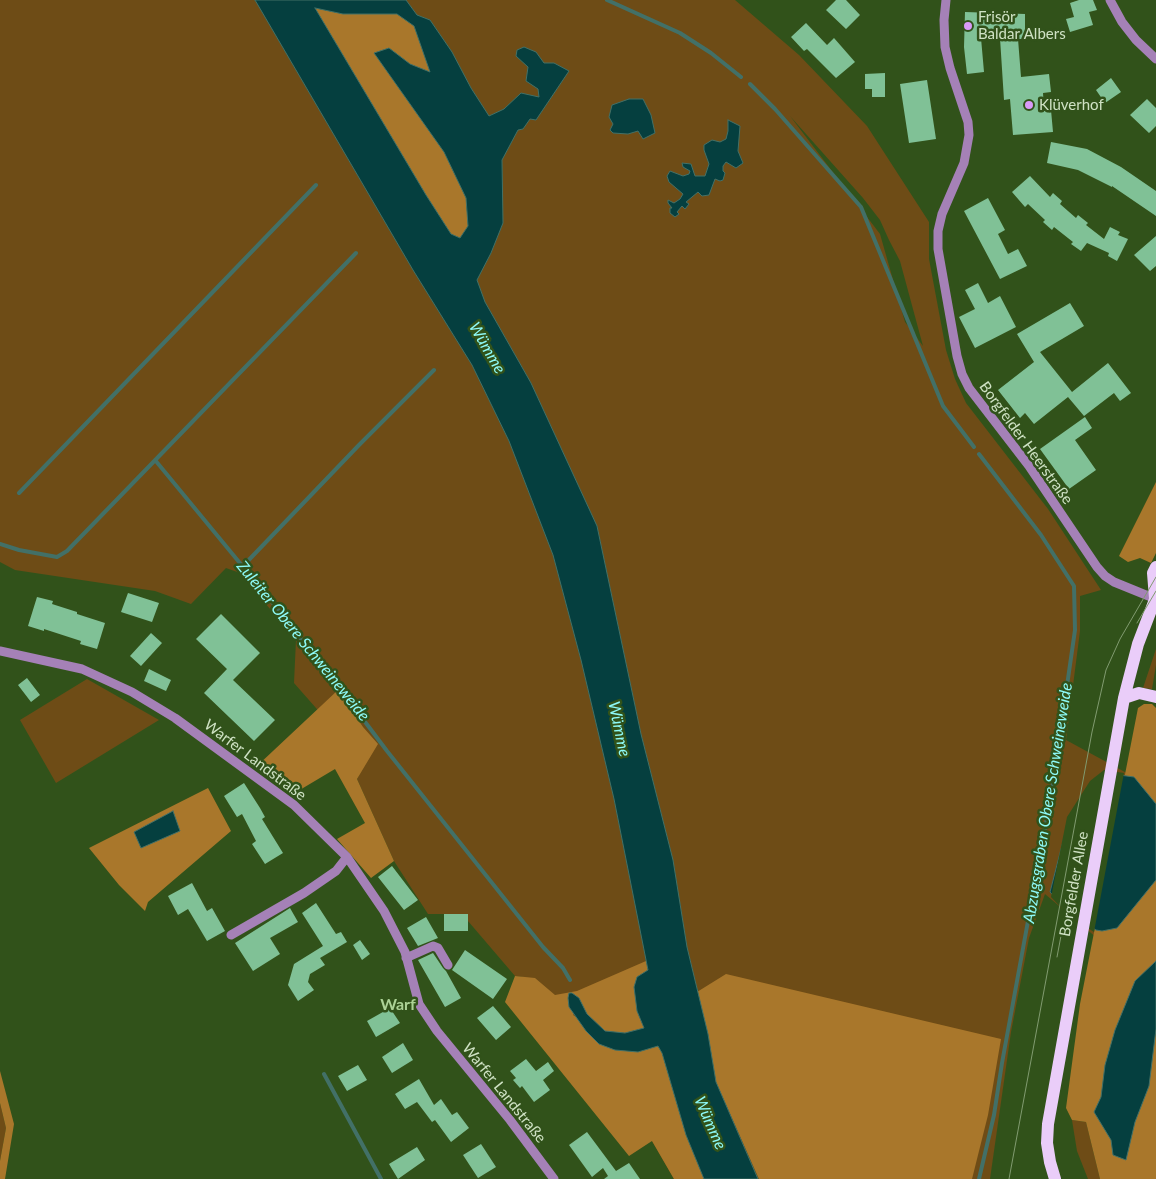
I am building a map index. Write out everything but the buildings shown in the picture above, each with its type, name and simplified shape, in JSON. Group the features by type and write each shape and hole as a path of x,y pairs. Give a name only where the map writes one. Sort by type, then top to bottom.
{"main road":[{"name":"Borgfelder Allee","path":"1055,1179 1048,1152 1047,1131 1124,698 1133,662 1156,598 1153,573 1156,567"},
{"path":"1124,698 1139,693 1156,697"}],"street":[{"name":"Borgfelder Heerstraße","path":"946,0 944,20 945,47 968,122 969,135 964,163 942,214 938,231 938,249 957,356 962,374 969,388 1029,466 1097,567 1114,582 1156,598"},
{"path":"1110,0 1122,22 1136,40 1156,59"},
{"name":"Warfer Landstraße","path":"0,651 82,669 132,692 175,718 294,804 347,857 384,911 406,958 419,1004 437,1031 510,1120 554,1179"},
{"path":"231,935 304,893 336,871 347,857"},
{"path":"406,958 433,946 438,948 448,965"}],"shaded area":[{"path":"0,0 255,0 413,270 472,365 509,441 553,555 581,660 614,799 648,970 658,1046 686,1135 704,1179 674,1179 652,1141 523,977 515,976 462,914 428,914 394,861 357,779 359,775 345,741 294,683 296,640 240,573 226,568 191,604 155,591 15,570 0,562"},
{"path":"406,0 735,0 799,55 867,126 929,222 929,259 946,350 955,379 966,403 1048,509 1101,590 1080,596 1080,631 1066,740 1134,777 1156,1179 1104,944 1045,894 1029,938 1011,1032 990,1179 758,1179 716,1082 708,1034 687,947 673,860 641,734 597,526 531,383 485,302 477,280 491,253 503,223 502,160 518,130 523,129 530,119 536,120 569,71 554,64 544,63 535,52 524,47 516,56 528,67 540,98 521,93 504,109 489,116 471,88 452,52 430,20 417,15","holes":["790,116 863,198 880,220 900,261 923,346 905,322 880,234"]},
{"path":"315,8 343,14 397,14 414,26 431,73 410,64 389,48 375,54 444,152 466,198 468,226 460,238 451,234 426,195"},
{"path":"1156,482 1156,553 1151,563 1140,558 1128,562 1119,556"},
{"path":"1156,649 1156,665 1152,689 1143,688"},
{"path":"87,679 159,720 56,783 20,720"},
{"path":"338,690 363,727 378,744 357,779 394,861 371,878 337,839 365,823 335,769 293,794 257,766"},
{"path":"1144,704 1152,704 1156,708 1156,1179 1100,1179 1086,1122 1072,1120 1066,1108 1080,1004 1138,708"},
{"path":"208,788 231,831 148,902 145,911 119,885 89,848"},
{"path":"646,961 648,970 637,977 637,1011 644,1028 625,1033 605,1031 587,1014 581,1005 573,1015 638,1052 658,1046 662,1053 686,1135 704,1179 674,1179 652,1141 629,1156 505,1002 515,976 535,978 555,995 577,991"},
{"path":"726,974 1001,1039 988,1115 972,1179 759,1179 716,1082 708,1034 697,992"},
{"path":"0,1071 14,1124 5,1179 0,1179 0,1161 6,1128 0,1103"},
{"path":"0,1103 6,1128 0,1161"},
{"path":"1072,1120 1086,1122 1100,1179 1088,1179 1077,1151"}],"water":[{"name":"Wümme","path":"255,0 406,0 417,15 430,20 452,52 471,88 489,116 504,109 521,93 539,97 538,89 526,81 528,67 516,56 517,50 524,47 536,52 544,63 554,63 569,71 536,120 530,119 523,129 518,130 502,160 503,223 491,253 477,280 485,302 531,383 597,526 641,734 673,860 687,947 708,1034 716,1082 758,1179 704,1179 686,1135 662,1053 658,1046 638,1052 615,1050 599,1044 586,1031 569,1007 569,993 572,993 579,998 587,1014 605,1031 625,1033 644,1028 637,1011 634,987 637,977 648,970 614,799 581,660 553,555 509,441 472,365 413,270","holes":["315,8 343,14 397,14 414,26 430,72 410,64 389,48 374,53 444,152 466,198 468,226 460,238 451,234 426,195"]},
{"path":"629,99 643,99 651,115 655,133 643,139 638,131 628,134 613,133 610,130 613,124 609,117 612,105"},
{"path":"728,120 740,126 738,151 743,163 736,168 726,162 723,166 725,173 723,180 715,179 709,195 702,196 698,192 686,202 689,204 685,209 682,206 677,212 679,214 675,217 670,213 670,208 672,208 668,200 674,203 683,194 669,182 667,176 670,171 683,176 689,174 690,171 683,167 682,163 691,164 695,176 705,176 709,164 704,145 712,140 720,142 726,139"},
{"path":"1104,773 1134,777 1156,804 1156,880 1117,928 1102,931 1096,930 1071,914 1050,892 1069,818"},
{"path":"173,811 180,831 141,848 134,832"},
{"path":"1156,961 1156,1029 1149,1086 1135,1122 1126,1160 1113,1155 1111,1140 1094,1112 1101,1097 1105,1065 1115,1030 1135,981"}],"pier":[{"path":"1104,770 1124,773 1094,932 1069,916 1051,897 1067,817 1090,781"}],"waterway":[{"name":"Abzugsgraben Obere Schweineweide","path":"607,0 680,33 711,53 741,77"},
{"name":"Abzugsgraben Obere Schweineweide","path":"750,84 775,109 861,207 943,406 974,447"},
{"path":"19,493 316,185"},
{"path":"0,544 19,550 57,557 67,551 356,253"},
{"path":"243,566 434,370"},
{"name":"Abzugsgraben Obere Schweineweide","path":"979,454 1041,535 1074,586 1075,630 1052,790 994,1115 979,1179"},
{"name":"Zuleiter Obere Schweineweide","path":"155,460 272,602 308,648 324,674 335,682 387,751 543,947 563,968 570,980"},
{"path":"324,1074 381,1179"}],"tram line":[{"path":"1009,1179 1092,732 1106,670 1120,639 1156,577"},
{"path":"1137,623 1156,591"},
{"path":"1057,957 1071,883"}],"place":[{"name":"Frisör Baldar Albers","path":"968,26"},
{"name":"Klüverhof","path":"1029,105"}],"district":[{"name":"Warf","path":"398,1005"}]}
